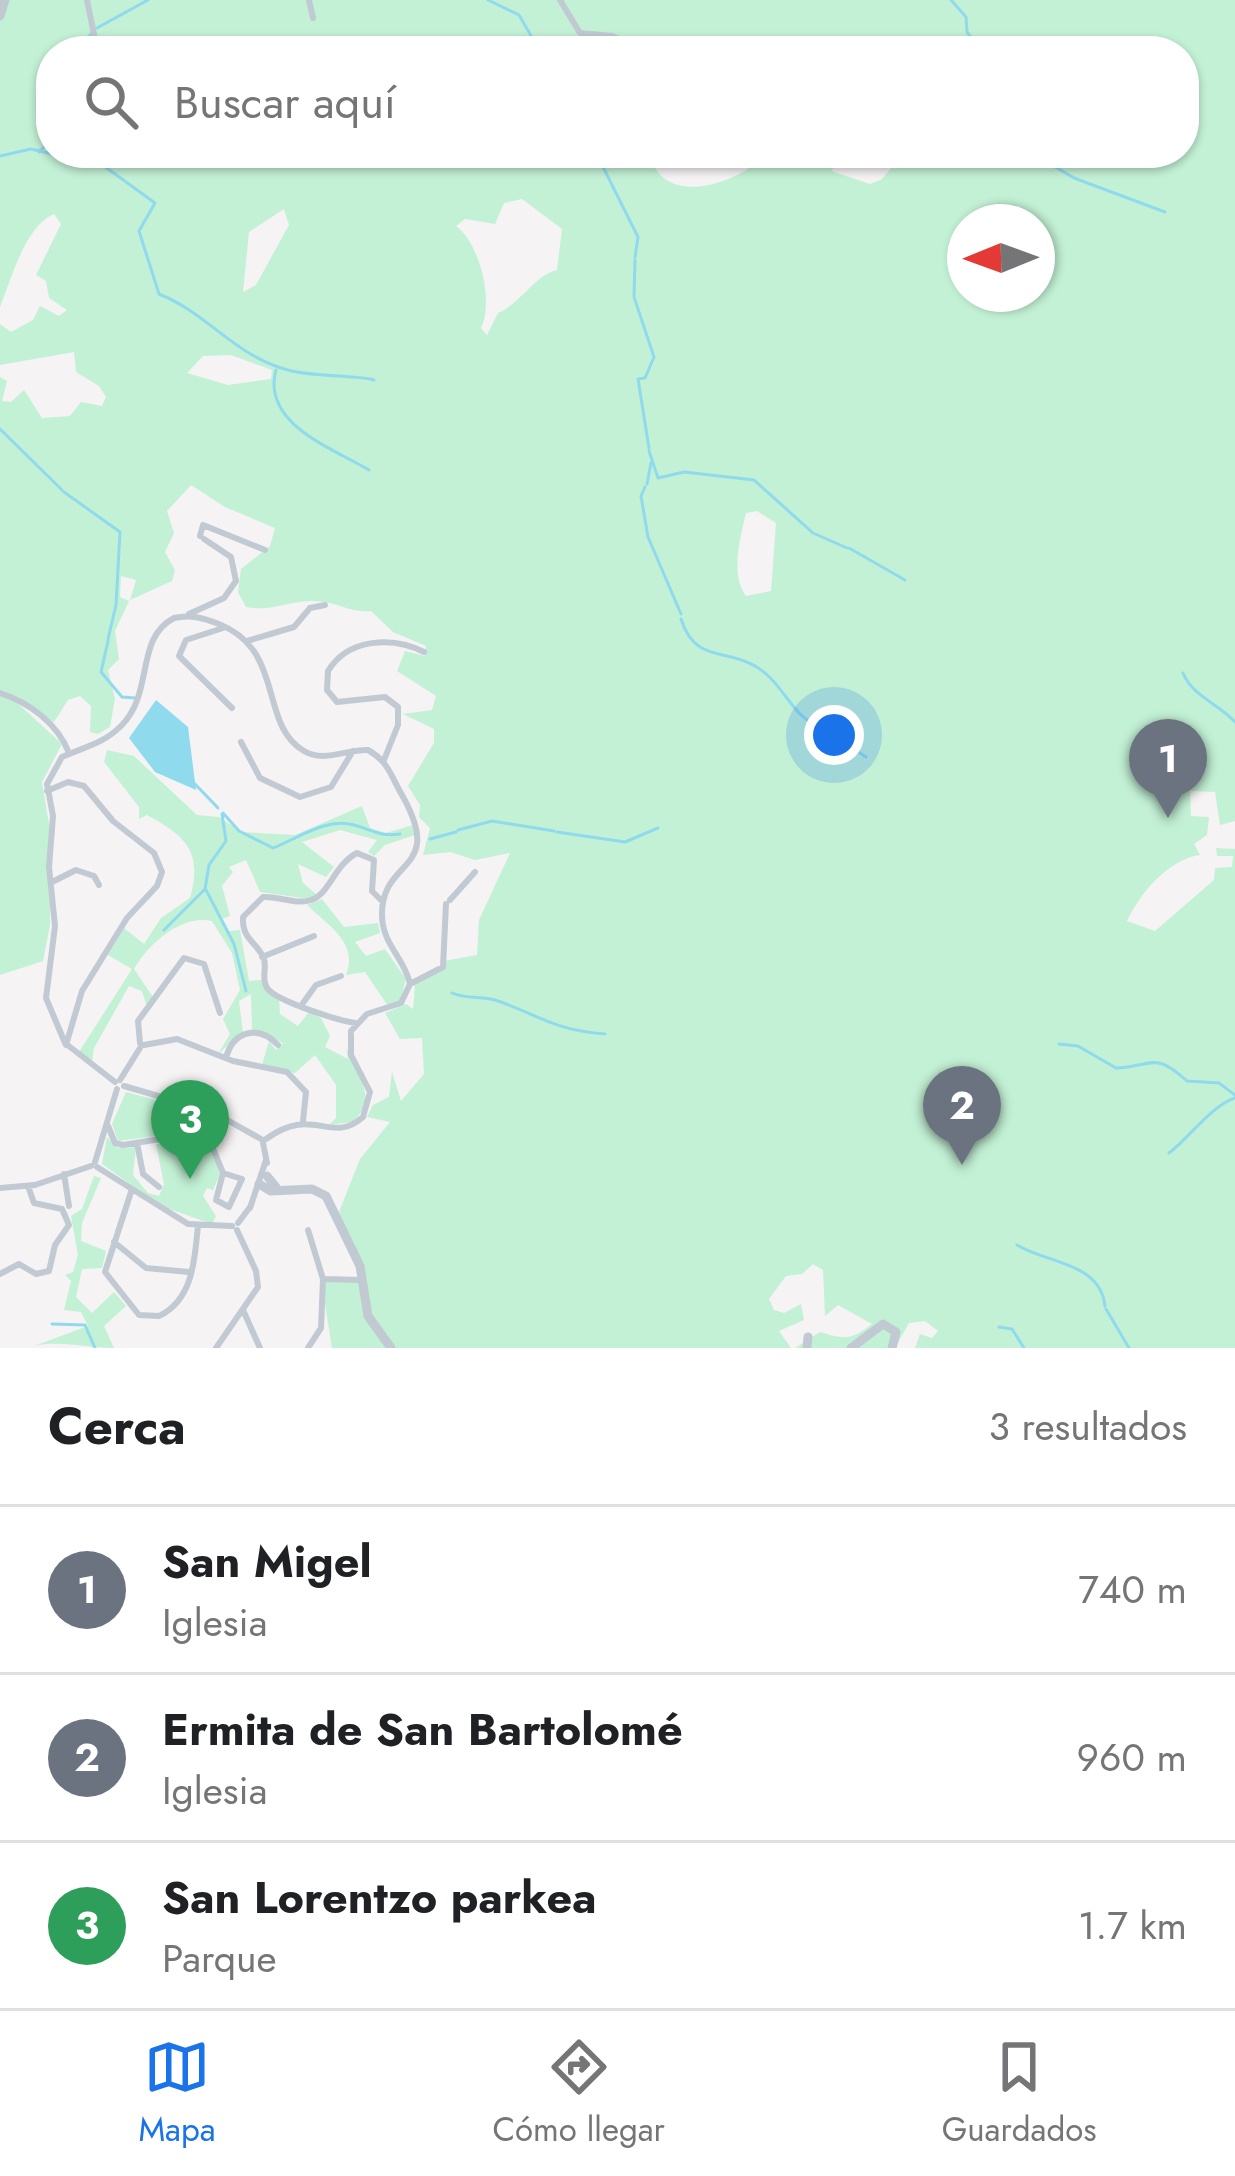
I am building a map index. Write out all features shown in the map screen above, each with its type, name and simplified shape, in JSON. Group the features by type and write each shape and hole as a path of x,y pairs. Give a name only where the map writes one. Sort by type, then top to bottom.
{"street":[{"path":"0,16 4,0"},
{"path":"87,0 94,36"},
{"path":"309,0 313,18"},
{"path":"560,0 580,34 613,36"},
{"path":"263,1141 213,1112 119,1084 65,1035 44,985 55,926 52,784 69,753 100,743 130,717 146,684 152,638 166,622 226,596 237,575 226,552 202,537 203,525 265,550"},
{"path":"195,612 255,643 294,627 310,608 325,605"},
{"path":"217,627 186,640 179,656 232,708"},
{"path":"391,772 390,752 400,716 396,704 386,697 337,702 327,690 328,670 344,653 382,641 405,642 424,652"},
{"path":"255,643 294,743 319,756 368,750 384,760 417,821 419,837 413,857 383,902"},
{"path":"0,693 35,711 69,753"},
{"path":"241,742 260,778 291,796 324,792 347,767 349,752"},
{"path":"384,760 390,752"},
{"path":"52,784 84,786 113,821 154,853 161,872 158,886 127,918 87,982 65,1035"},
{"path":"354,1027 273,994 265,983 266,959 243,931 252,904 265,897 313,900 352,856 362,853 374,860 372,891 383,902 387,942 410,984"},
{"path":"54,875 88,872 99,885"},
{"path":"263,1141 305,1119 343,1129 366,1114 370,1092 352,1055 354,1027 372,1012 398,1006 410,984 438,974 445,963 448,902 476,872"},
{"path":"266,959 314,936"},
{"path":"94,1165 119,1084 142,1045 138,1021 184,958 204,964 220,1013"},
{"path":"408,974 423,977"},
{"path":"303,1004 318,983 340,976"},
{"path":"226,1058 231,1044 246,1033 266,1034 278,1045"},
{"path":"142,1045 170,1038 297,1077 306,1091 305,1119"},
{"path":"213,1112 206,1132 223,1173 215,1196 221,1206 229,1207 242,1179 223,1173"},
{"path":"108,1126 115,1143 206,1132"},
{"path":"236,1226 266,1186 263,1141"},
{"path":"137,1143 143,1174 159,1187"},
{"path":"0,1187 28,1186 94,1165"},
{"path":"94,1165 133,1194 198,1226 236,1226"},
{"path":"64,1174 69,1206"},
{"path":"0,1274 19,1264 36,1274 49,1271 55,1245 69,1226 62,1209 34,1203 28,1186"},
{"path":"266,1186 320,1191 344,1234 368,1316 391,1348"},
{"path":"133,1194 106,1258 107,1279 139,1315 159,1316 175,1307 189,1272 198,1226"},
{"path":"216,1348 245,1315 258,1277 236,1226"},
{"path":"308,1230 323,1279 320,1328 308,1348"},
{"path":"113,1242 146,1268 189,1272"},
{"path":"323,1279 357,1273"},
{"path":"245,1315 260,1348"},
{"path":"851,1348 883,1324 896,1332 892,1348"}],"green space":[{"path":"0,0 1235,0 1235,821 1220,825 1215,792 1190,791 1191,816 1209,817 1207,835 1194,844 1200,855 1177,863 1157,879 1127,921 1155,931 1214,880 1215,868 1232,867 1233,856 1217,856 1216,848 1235,849 1235,1348 915,1348 920,1334 932,1338 938,1331 925,1321 909,1323 895,1348 795,1348 820,1332 847,1337 872,1324 838,1305 825,1316 823,1270 813,1264 802,1274 786,1276 769,1299 774,1310 784,1313 801,1304 804,1320 779,1331 791,1348 332,1348 322,1285 328,1280 367,1280 339,1212 360,1159 390,1122 367,1117 373,1105 389,1097 392,1072 401,1101 424,1074 422,1038 400,1039 385,1013 406,1004 413,1009 415,984 440,970 444,961 477,955 479,920 510,853 475,860 450,852 423,855 430,828 419,817 420,805 408,786 434,743 434,729 403,714 432,710 436,696 397,671 405,651 425,656 426,646 393,632 371,611 314,601 246,607 238,592 241,569 270,546 275,528 225,507 191,485 167,511 174,533 165,552 175,570 172,581 130,600 136,580 121,576 120,597 129,601 115,631 119,659 108,670 115,699 110,727 98,734 90,732 91,706 80,696 68,700 54,722 12,698 62,744 42,782 50,830 50,925 43,961 0,975 0,377 7,381 2,401 11,402 24,390 42,418 70,416 81,402 102,406 106,397 99,386 76,372 74,352 0,365 0,324 11,332 33,320 40,306 59,316 67,310 49,298 46,281 36,275 61,224 54,214 27,242 0,307","holes":["522,199 562,229 557,270 498,313 487,335 481,328 486,303 478,259 456,226 465,219 495,224 504,203","284,209 289,225 256,285 243,292 249,232","231,355 272,370 271,379 228,385 187,373 203,356","757,511 776,523 771,591 746,596 738,578 738,556 746,513"]},
{"path":"107,750 134,756 197,815 219,817 242,832 295,835 362,806 370,828 386,833 413,825 415,835 385,845 374,856 368,852 377,840 340,830 302,842 334,867 326,877 298,864 303,883 317,895 310,899 260,892 246,860 229,867 233,872 222,886 230,916 222,919 229,931 240,930 249,981 262,980 279,999 280,1014 298,1026 309,1012 321,1018 330,1036 325,1047 348,1059 346,1046 365,1094 353,1122 329,1125 336,1118 336,1085 315,1055 295,1073 262,1065 269,1041 276,1050 283,1043 252,1029 251,994 239,1001 243,1032 218,1054 230,1034 223,1019 240,990 232,953 212,921 178,926 157,941 134,969 155,1000 147,1007 142,991 129,986 94,1048 92,1062 79,1052 132,969 108,955 124,928 144,944 161,918 190,898 193,882 188,847 147,815 139,819 139,807 104,762"},
{"path":"322,899 344,927 378,923 380,933 355,942 366,956 385,949 406,979 400,1001 388,1006 365,972 346,975 345,944 307,905"},
{"path":"126,1092 208,1117 200,1129 185,1131 184,1123 172,1121 170,1134 118,1141 112,1124"},
{"path":"107,1137 118,1148 136,1147 133,1175 148,1193 159,1196 164,1184 156,1144 206,1138 220,1174 213,1190 207,1188 203,1196 216,1216 212,1224 161,1206 102,1164"},
{"path":"94,1176 101,1178 82,1223 81,1241 106,1251 102,1268 82,1269 76,1297 92,1313 114,1292 126,1306 104,1326 114,1348 34,1346 88,1326 81,1312 64,1310 71,1281 65,1275 73,1272 78,1255 71,1216 82,1209"}],"water":[{"path":"156,700 188,727 196,790 155,772 129,738"}],"waterway":[{"path":"97,28 148,0"},
{"path":"488,0 519,15 531,36"},
{"path":"951,0 966,17 970,36"},
{"path":"89,36 94,31"},
{"path":"0,156 36,150"},
{"path":"107,168 155,203 139,231 159,294 269,363 298,372 374,380"},
{"path":"604,168 638,237 635,257"},
{"path":"1057,168 1165,212"},
{"path":"635,260 634,297 654,357 645,378 638,379 649,448"},
{"path":"276,370 274,389 290,420 369,470"},
{"path":"0,429 62,490"},
{"path":"649,451 658,478 684,472 754,480 813,533 847,548"},
{"path":"647,484 651,463"},
{"path":"645,487 641,496 648,537 681,614"},
{"path":"64,492 120,532 116,605 108,639"},
{"path":"849,548 905,580"},
{"path":"681,619 701,648 757,667 804,718 854,749"},
{"path":"108,641 101,672 122,697 135,698"},
{"path":"1183,673 1193,688 1235,722"},
{"path":"857,751 866,757"},
{"path":"195,784 218,808"},
{"path":"223,813 239,831 273,848 333,824 400,834"},
{"path":"164,930 205,889 209,865 226,841 222,814"},
{"path":"458,830 492,821 554,831"},
{"path":"557,832 625,842 658,828"},
{"path":"430,839 456,832"},
{"path":"206,890 234,944 246,991"},
{"path":"452,993 492,999 561,1026 605,1034"},
{"path":"1059,1044 1078,1046 1116,1068 1160,1063 1187,1081 1219,1083 1235,1095"},
{"path":"1169,1153 1235,1098"},
{"path":"1017,1245 1083,1272 1094,1281 1105,1306"},
{"path":"1106,1309 1129,1348"},
{"path":"52,1324 85,1325 95,1348"},
{"path":"999,1327 1012,1329 1024,1348"}],"place":[{"name":"San Migel","path":"1168,818"},
{"name":"Ermita de San Bartolomé","path":"962,1165"},
{"name":"San Lorentzo parkea","path":"190,1179"}]}
